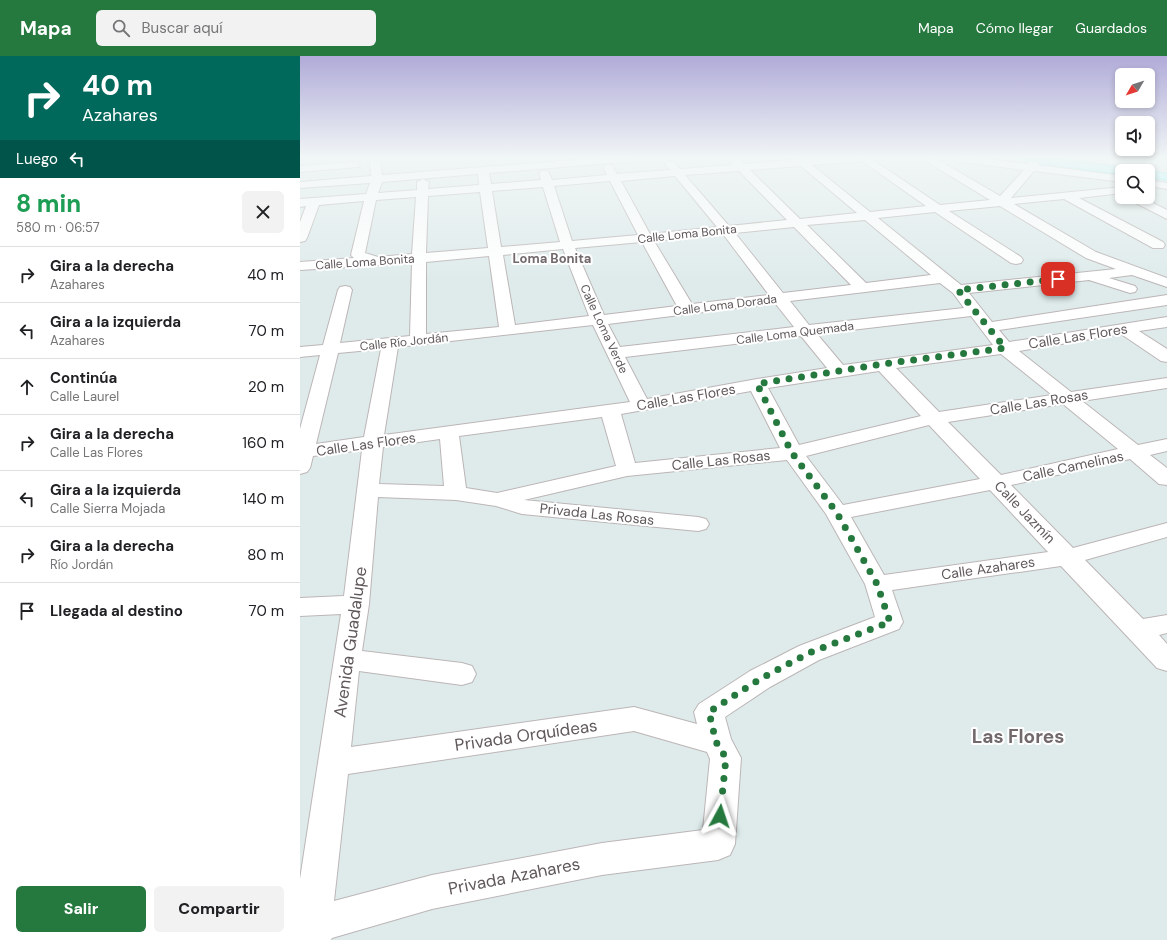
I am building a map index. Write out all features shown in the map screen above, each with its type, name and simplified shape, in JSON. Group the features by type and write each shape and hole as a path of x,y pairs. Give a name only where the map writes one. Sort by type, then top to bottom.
{"street":[{"path":"300,203 312,207 377,199"},
{"path":"418,341 419,258 422,199"},
{"path":"487,199 508,331"},
{"name":"Calle Loma Verde","path":"553,199 567,244 599,321 641,406"},
{"path":"625,199 687,309"},
{"path":"700,199 839,371"},
{"path":"774,199 862,287"},
{"path":"847,199 958,290 1005,348 1068,397 1167,479"},
{"path":"924,199 1016,260"},
{"path":"999,199 1090,256 1126,272 1167,283"},
{"name":"Calle Loma Bonita","path":"300,266 495,252 796,222 869,217 1025,199"},
{"path":"1073,199 1158,245"},
{"path":"370,201 358,255 378,261"},
{"path":"1146,204 1167,215"},
{"path":"300,238 312,207"},
{"path":"958,290 1126,272"},
{"path":"1126,272 1130,290 1140,304 1159,323"},
{"path":"1086,276 1130,290"},
{"name":"Calle Loma Dorada","path":"508,331 943,278"},
{"path":"301,457 345,290"},
{"path":"988,327 1167,300"},
{"name":"Calle Loma Quemada","path":"615,353 806,332 975,311"},
{"name":"Calle Las Flores","path":"301,457 373,442 641,406 757,384 882,364 1005,348 1159,323"},
{"path":"1124,329 1167,357"},
{"name":"Calle Río Jordán","path":"300,352 508,331"},
{"name":"Avenida Guadalupe","path":"313,933 309,885 334,763 347,659 356,604 373,442 390,344"},
{"name":"Calle Jazmín","path":"882,364 997,482 1167,661"},
{"name":"Calle Las Rosas","path":"368,490 456,493 497,500 627,470 792,453 934,418 1167,383"},
{"path":"716,742 709,712 760,679 809,653 890,622 877,584 837,513 792,453 757,384"},
{"path":"610,410 627,470"},
{"path":"449,432 456,493"},
{"name":"Calle Camelinas","path":"837,513 997,482 1167,445"},
{"name":"Privada Las Rosas","path":"497,500 522,507 698,524"},
{"name":"Calle Azahares","path":"877,584 1068,557 1167,530"},
{"path":"300,607 356,604"},
{"path":"1138,630 1167,624"},
{"path":"347,659 462,674"},
{"name":"Privada Orquídeas","path":"334,763 634,719 716,742"},
{"name":"Privada Azahares","path":"313,933 432,892 602,859 718,844 726,758 716,742"}],"district":[{"name":"Loma Bonita","path":"552,258"},
{"name":"Las Flores","path":"1018,736"}],"route":[{"path":"720,816 726,758 716,742 709,712 760,679 809,653 890,622 877,584 837,513 792,453 757,384 882,364 1005,348 958,290 1058,279"}]}
